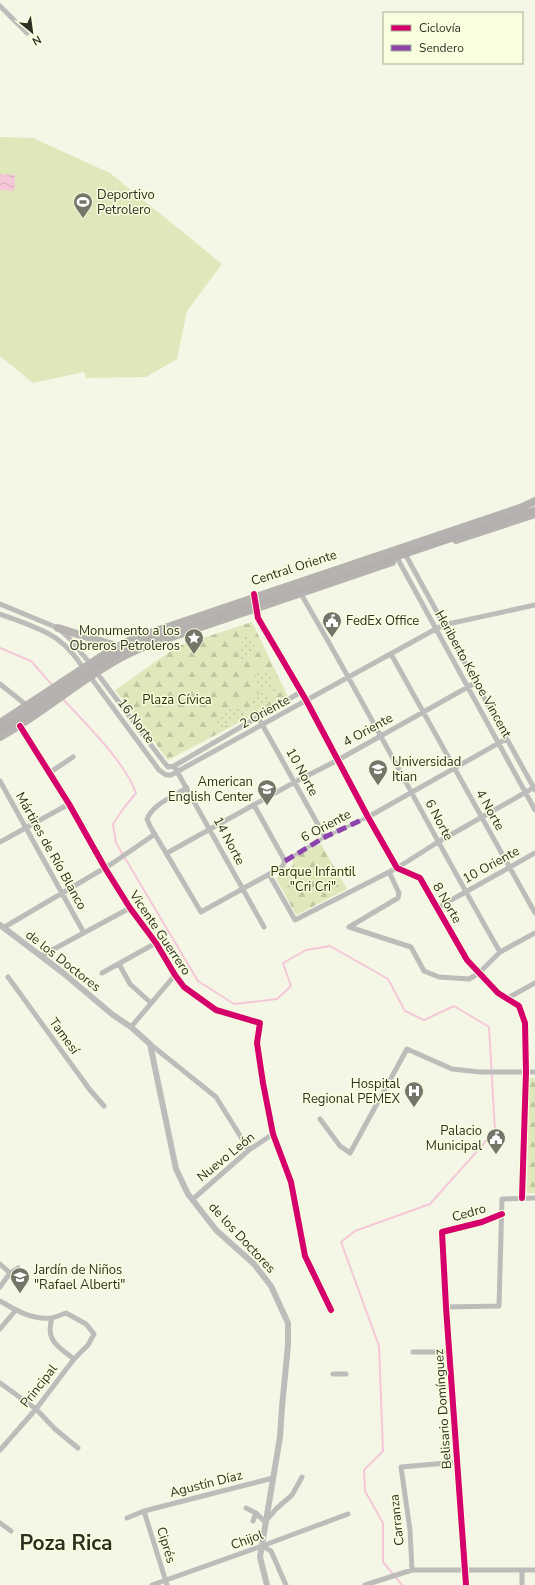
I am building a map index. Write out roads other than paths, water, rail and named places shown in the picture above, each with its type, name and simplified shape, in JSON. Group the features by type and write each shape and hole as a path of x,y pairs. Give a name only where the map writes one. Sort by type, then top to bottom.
{"highway":[{"path":"58,628 113,645"}],"main road":[{"name":"Central Oriente","path":"0,719 113,645 149,630 490,515 535,502"},
{"path":"0,723 114,648 134,638 535,502"},
{"path":"0,729 8,726 127,648 535,510"},
{"name":"Central Oriente","path":"0,737 20,726 93,675 125,655 154,643 535,514"}],"street":[{"path":"3,0 0,6 27,33"},
{"name":"Heriberto Kehoe Vincent","path":"396,547 443,625 534,789"},
{"name":"Heriberto Kehoe Vincent","path":"396,547 436,629 535,810"},
{"path":"254,594 258,618 306,700 397,868"},
{"name":"6 Norte","path":"301,594 349,677 465,892 500,952"},
{"path":"0,604 58,628 69,638 93,675"},
{"name":"2 Oriente","path":"166,776 178,772 443,625 535,605"},
{"path":"0,614 58,639 85,663"},
{"name":"4 Norte","path":"391,654 535,913"},
{"name":"16 Norte","path":"93,675 138,729 162,761 171,766"},
{"name":"16 Norte","path":"93,675 132,734 159,770 166,776"},
{"name":"4 Oriente","path":"167,853 211,830 295,782 338,760 467,686 475,683"},
{"path":"0,684 25,704"},
{"name":"2 Oriente","path":"171,766 301,692"},
{"name":"10 Norte","path":"258,716 325,838"},
{"name":"Vicente Guerrero","path":"20,726 130,908 156,943 184,987 216,1010 260,1022 257,1043 273,1134 291,1182 305,1256 331,1310"},
{"path":"132,734 138,729"},
{"name":"6 Oriente","path":"167,853 201,912 242,889 270,876 282,867 284,861 412,793 506,739"},
{"path":"49,773 73,757"},
{"name":"14 Norte","path":"171,766 178,772 264,927"},
{"name":"Mártires de Río Blanco","path":"0,781 84,933"},
{"path":"167,853 147,820 150,814 160,804 187,788"},
{"path":"270,876 295,920 397,868 481,817 534,789"},
{"path":"0,842 68,804"},
{"path":"254,806 284,861"},
{"path":"1,927 105,868 155,834"},
{"name":"10 Oriente","path":"437,908 535,853"},
{"name":"8 Norte","path":"397,868 420,878 467,960 498,993 519,1006 525,1023 526,1072 522,1198"},
{"path":"389,872 399,893 398,898 349,927 411,947 424,971 439,977 469,978 479,973 500,952 535,933"},
{"path":"41,956 130,908"},
{"name":"de los Doctores","path":"1,927 41,956 113,1015 131,1027 216,1097 249,1150"},
{"path":"102,973 156,943"},
{"path":"119,964 130,984 151,1003"},
{"path":"131,1027 175,975"},
{"name":"Tamesí","path":"8,977 90,1090 104,1106"},
{"path":"506,999 535,983"},
{"name":"de los Doctores","path":"150,1044 176,1169 183,1185 216,1230 254,1264 271,1286 288,1323 288,1345 280,1437 260,1557 267,1585"},
{"path":"320,1119 340,1146 350,1153 407,1048 452,1069 480,1072 535,1072"},
{"name":"Nuevo León","path":"193,1198 249,1150 273,1134"},
{"name":"Cedro","path":"442,1232 482,1222 502,1214 502,1199 535,1198"},
{"path":"446,1307 499,1306 502,1214"},
{"name":"Belisario Domínguez","path":"442,1232 466,1585"},
{"path":"0,1264 10,1273"},
{"path":"0,1287 10,1273 18,1268"},
{"path":"0,1301 15,1310 37,1318 52,1318 49,1328 52,1338 60,1349 74,1359"},
{"path":"0,1329 15,1310"},
{"name":"Principal","path":"0,1450 36,1409 74,1359 88,1345 94,1334 86,1324 66,1313 52,1318"},
{"path":"413,1352 450,1352"},
{"path":"333,1374 346,1374"},
{"path":"0,1383 36,1409 55,1429 78,1448"},
{"name":"Carranza","path":"412,1570 410,1530 401,1467 458,1462"},
{"path":"246,1508 256,1513 265,1522 292,1494 302,1477"},
{"name":"Agustín Díaz","path":"127,1518 144,1511 273,1478"},
{"name":"Ciprés","path":"144,1511 166,1583"},
{"path":"253,1521 256,1513"},
{"name":"Chijol","path":"152,1585 166,1583 348,1514"},
{"path":"0,1523 11,1531"},
{"path":"262,1546 271,1552 286,1585"},
{"path":"365,1585 375,1584 382,1580 412,1570 535,1570"},
{"path":"522,1570 522,1585"}],"water":[{"path":"0,174 15,175 14,191 0,190"}],"waterway":[{"path":"0,648 31,661 53,686"},
{"path":"63,699 114,756 131,781 136,793 113,824 116,843 198,981 234,1004 277,999 291,986 283,963 306,950 330,946 388,979 405,1011 424,1020 454,1006 489,1027 495,1131 430,1204 355,1231 341,1242 379,1346 383,1451 364,1470 365,1491 383,1523 383,1562 402,1585"}],"place":[{"name":"Deportivo Petrolero","path":"83,219"},
{"name":"FedEx Office","path":"332,638"},
{"name":"Monumento a los Obreros Petroleros","path":"194,655"},
{"name":"Universidad Itian","path":"378,786"},
{"name":"American English Center","path":"267,806"},
{"name":"Hospital Regional PEMEX","path":"414,1108"},
{"name":"Palacio Municipal","path":"496,1155"},
{"name":"Jardín de Niños \"Rafael Alberti\"","path":"20,1294"}],"district":[{"name":"Poza Rica","path":"66,1543"}],"park label":[{"name":"Plaza Cívica","path":"177,700"},
{"name":"Parque Infantil \"Cri Cri\"","path":"313,880"}]}
